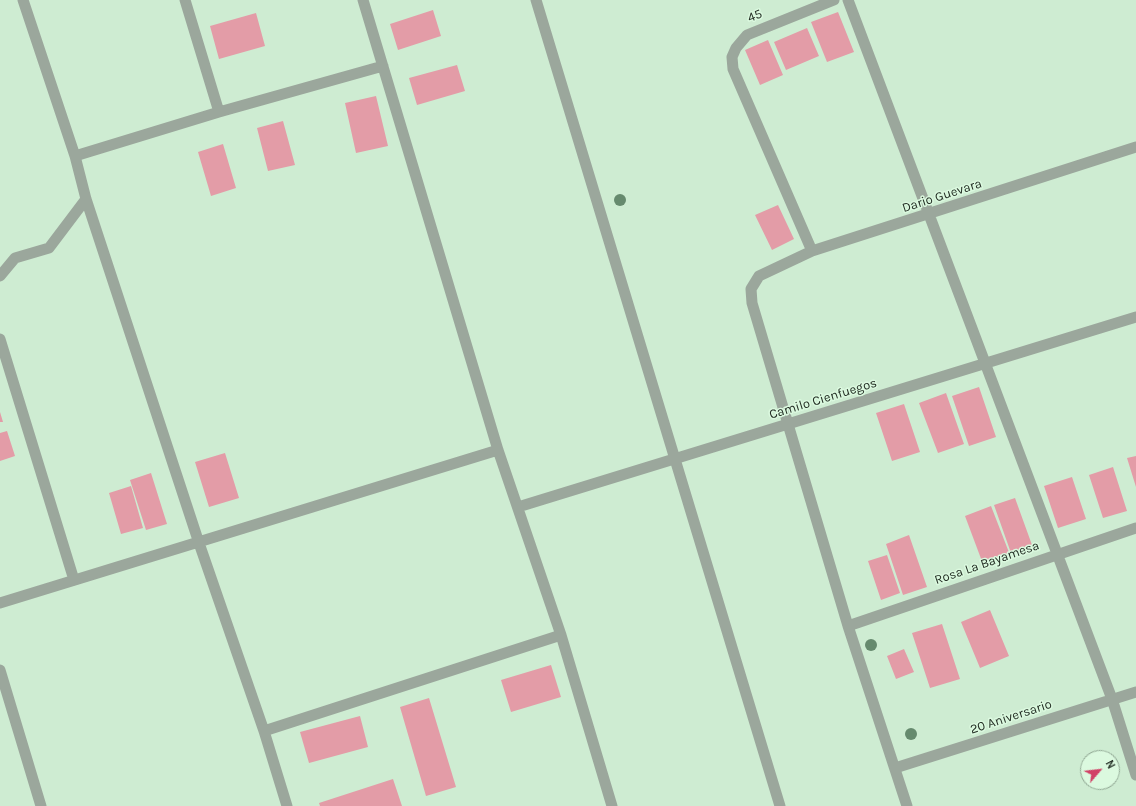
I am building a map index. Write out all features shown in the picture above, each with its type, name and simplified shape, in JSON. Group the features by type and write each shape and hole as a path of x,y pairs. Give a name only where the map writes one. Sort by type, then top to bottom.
{"street":[{"path":"23,0 75,156 86,199 199,543 264,731 286,806"},
{"path":"185,0 219,112"},
{"path":"363,0 498,450 561,635 612,806"},
{"path":"536,0 676,458 780,806"},
{"name":"45","path":"812,251 732,69 732,56 736,48 747,35 834,0"},
{"path":"848,0 1056,555 1112,699 1136,775"},
{"path":"75,156 219,112 383,66"},
{"name":"Dario Guevara","path":"789,425 752,303 751,289 759,276 812,251 1136,147"},
{"path":"0,276 14,258 49,248 86,199"},
{"name":"Camilo Cienfuegos","path":"518,507 789,425 1136,317"},
{"path":"0,339 74,580"},
{"path":"789,425 848,626 908,806"},
{"path":"0,603 498,450"},
{"name":"Rosa La Bayamesa","path":"848,626 1136,528"},
{"path":"264,731 561,635"},
{"path":"0,670 41,806"},
{"name":"20 Aniversario","path":"895,768 1136,692"}],"building":[{"path":"433,10 441,36 398,50 390,24"},
{"path":"838,12 854,52 827,62 811,22"},
{"path":"256,13 265,46 219,59 210,26"},
{"path":"807,28 819,56 786,70 774,42"},
{"path":"768,40 783,75 760,85 745,50"},
{"path":"457,65 465,91 417,105 409,78"},
{"path":"376,96 388,146 356,153 345,103"},
{"path":"283,121 295,165 268,171 257,128"},
{"path":"223,144 236,188 211,196 198,152"},
{"path":"778,205 794,239 772,250 755,215"},
{"path":"979,387 996,437 969,446 952,396"},
{"path":"946,393 964,444 938,453 919,403"},
{"path":"904,404 920,452 892,461 876,413"},
{"path":"0,412 3,422 0,422"},
{"path":"7,431 15,456 0,461 0,433"},
{"path":"225,453 239,498 209,507 195,462"},
{"path":"1136,456 1136,487 1127,458"},
{"path":"1113,467 1127,511 1103,518 1089,475"},
{"path":"151,473 167,524 146,530 130,480"},
{"path":"1072,477 1086,519 1058,528 1044,486"},
{"path":"131,486 143,528 121,534 109,493"},
{"path":"1015,498 1032,545 1011,553 994,505"},
{"path":"991,506 1010,555 983,564 965,516"},
{"path":"909,535 927,587 903,595 886,544"},
{"path":"887,555 900,593 881,600 868,561"},
{"path":"990,610 1009,656 980,668 961,622"},
{"path":"942,624 960,679 930,688 912,633"},
{"path":"904,649 914,672 896,679 887,656"},
{"path":"551,665 561,697 511,712 501,680"},
{"path":"429,698 456,787 426,796 400,707"},
{"path":"360,716 368,747 309,763 300,732"},
{"path":"393,779 402,806 320,806 319,803"}]}
